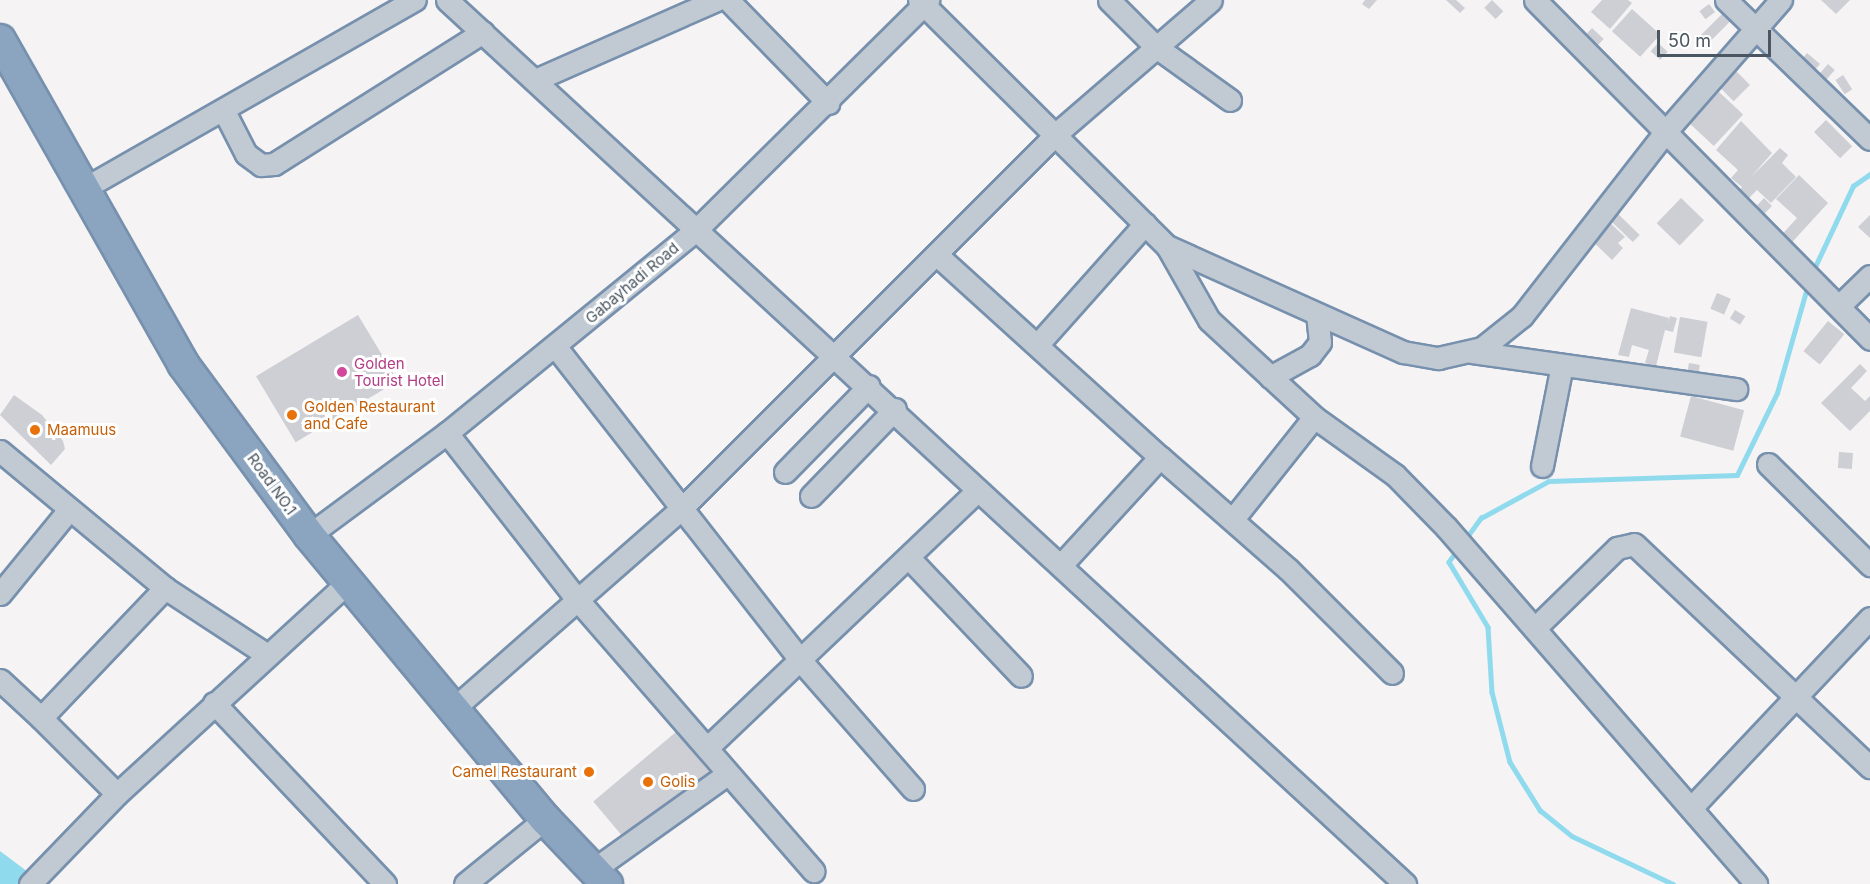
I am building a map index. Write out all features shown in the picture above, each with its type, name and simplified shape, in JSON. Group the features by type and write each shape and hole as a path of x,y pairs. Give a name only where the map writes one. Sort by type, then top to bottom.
{"highway":[{"name":"Road NO.1","path":"0,40 183,364 309,535 452,710 545,819 600,877"}],"street":[{"path":"83,189 224,111 415,0"},
{"path":"447,0 698,228 832,354 895,409 978,490 1062,564 1405,884"},
{"path":"535,80 716,0"},
{"path":"728,0 828,103"},
{"path":"1109,0 1156,47 1230,100"},
{"path":"452,710 576,598 681,509 832,354 937,255 1057,133 1211,0"},
{"path":"1534,0 1667,130 1870,339"},
{"path":"1726,0 1870,139"},
{"path":"1472,352 1522,316 1667,130 1781,0"},
{"path":"923,2 1057,133 1167,246 1209,320 1314,417 1395,475 1446,527 1755,884"},
{"name":"Gabayhadi Road","path":"309,535 447,433 698,228 828,103 923,2"},
{"path":"224,111 246,154 261,165 274,164 483,32"},
{"path":"1038,344 1145,224"},
{"path":"1167,246 1403,352 1438,358 1472,352 1736,389"},
{"path":"937,255 1038,344 1160,457 1233,519 1392,673"},
{"path":"1839,306 1870,276"},
{"path":"1270,377 1310,355 1320,342 1317,314"},
{"path":"555,346 801,661 913,789"},
{"path":"1542,466 1562,365"},
{"path":"785,472 869,386"},
{"path":"812,496 895,409"},
{"path":"1233,519 1314,417"},
{"path":"447,433 576,598 813,871"},
{"path":"0,451 67,512 165,588 266,654"},
{"path":"1062,564 1160,457"},
{"path":"1768,464 1870,565"},
{"path":"707,748 910,559 978,490"},
{"path":"0,594 67,512"},
{"path":"1535,628 1617,548 1634,544 1795,692 1870,767"},
{"path":"910,559 1021,676"},
{"path":"30,884 117,794 266,654 348,582"},
{"path":"41,718 165,588"},
{"path":"1691,808 1795,692 1870,618"},
{"path":"0,680 117,794"},
{"path":"214,703 385,884"},
{"path":"600,877 728,774"},
{"path":"465,884 545,819"}],"water":[{"path":"0,851 24,869 45,884 0,884"}],"building":[{"path":"1365,0 1377,0 1369,9 1362,4"},
{"path":"1446,0 1456,0 1465,8 1460,13"},
{"path":"1492,0 1503,11 1496,19 1484,8"},
{"path":"1602,0 1628,0 1632,3 1610,29 1591,12"},
{"path":"1821,0 1850,0 1836,14"},
{"path":"1709,4 1715,12 1705,19 1699,11"},
{"path":"1632,9 1660,34 1640,57 1612,31"},
{"path":"1722,14 1730,22 1709,43 1701,35"},
{"path":"1592,28 1604,39 1598,45 1586,35"},
{"path":"1658,43 1668,52 1660,60 1651,51"},
{"path":"1807,53 1820,64 1814,71 1801,60"},
{"path":"1828,64 1835,70 1826,80 1819,74"},
{"path":"1733,68 1750,85 1734,101 1717,84"},
{"path":"1843,75 1852,89 1845,94 1835,80"},
{"path":"1719,92 1743,115 1714,146 1690,123"},
{"path":"1826,120 1852,146 1840,158 1814,132"},
{"path":"1741,121 1772,153 1751,177 1780,148 1788,155 1782,163 1796,177 1771,203 1757,190 1747,200 1738,192 1742,187 1731,178 1738,170 1716,150"},
{"path":"1799,175 1828,203 1784,251 1775,242 1797,218 1776,199"},
{"path":"1681,198 1704,220 1680,245 1657,223"},
{"path":"1764,198 1772,206 1764,214 1780,229 1772,237 1748,215"},
{"path":"1616,212 1640,235 1633,242 1609,219"},
{"path":"1601,214 1625,237 1618,243 1623,248 1612,260 1583,232"},
{"path":"1870,215 1870,238 1858,227"},
{"path":"1717,293 1731,299 1724,315 1710,309"},
{"path":"1631,308 1669,318 1668,324 1670,316 1677,318 1673,332 1665,330 1656,366 1645,363 1649,350 1632,345 1629,357 1618,355"},
{"path":"1735,310 1745,316 1740,325 1730,319"},
{"name":"Golden Tourist Hotel","path":"358,315 398,381 296,442 256,376"},
{"path":"1680,317 1708,322 1701,357 1674,352"},
{"path":"1828,321 1844,334 1820,365 1803,351"},
{"path":"1689,363 1700,365 1698,377 1687,375"},
{"path":"1860,364 1867,371 1851,388 1865,401 1870,396 1870,411 1850,431 1821,403"},
{"name":"Maamuus","path":"14,395 42,415 63,441 65,449 51,465 0,415"},
{"path":"1691,396 1744,410 1733,451 1680,437"},
{"path":"1839,452 1853,453 1852,469 1838,468"},
{"name":"Golis","path":"676,732 709,772 627,841 593,801"}],"waterway":[{"path":"1813,271 1853,186 1870,174"},
{"path":"1464,541 1481,518 1549,481 1737,475 1777,393 1808,284"},
{"path":"1458,550 1449,562 1488,627 1492,692 1510,762 1540,810 1572,836 1673,884"}],"place":[{"name":"Golden Tourist Hotel","path":"342,372"},
{"name":"Golden Restaurant and Cafe","path":"292,415"},
{"name":"Maamuus","path":"35,430"},
{"name":"Camel Restaurant","path":"589,772"},
{"name":"Golis","path":"648,782"}]}
